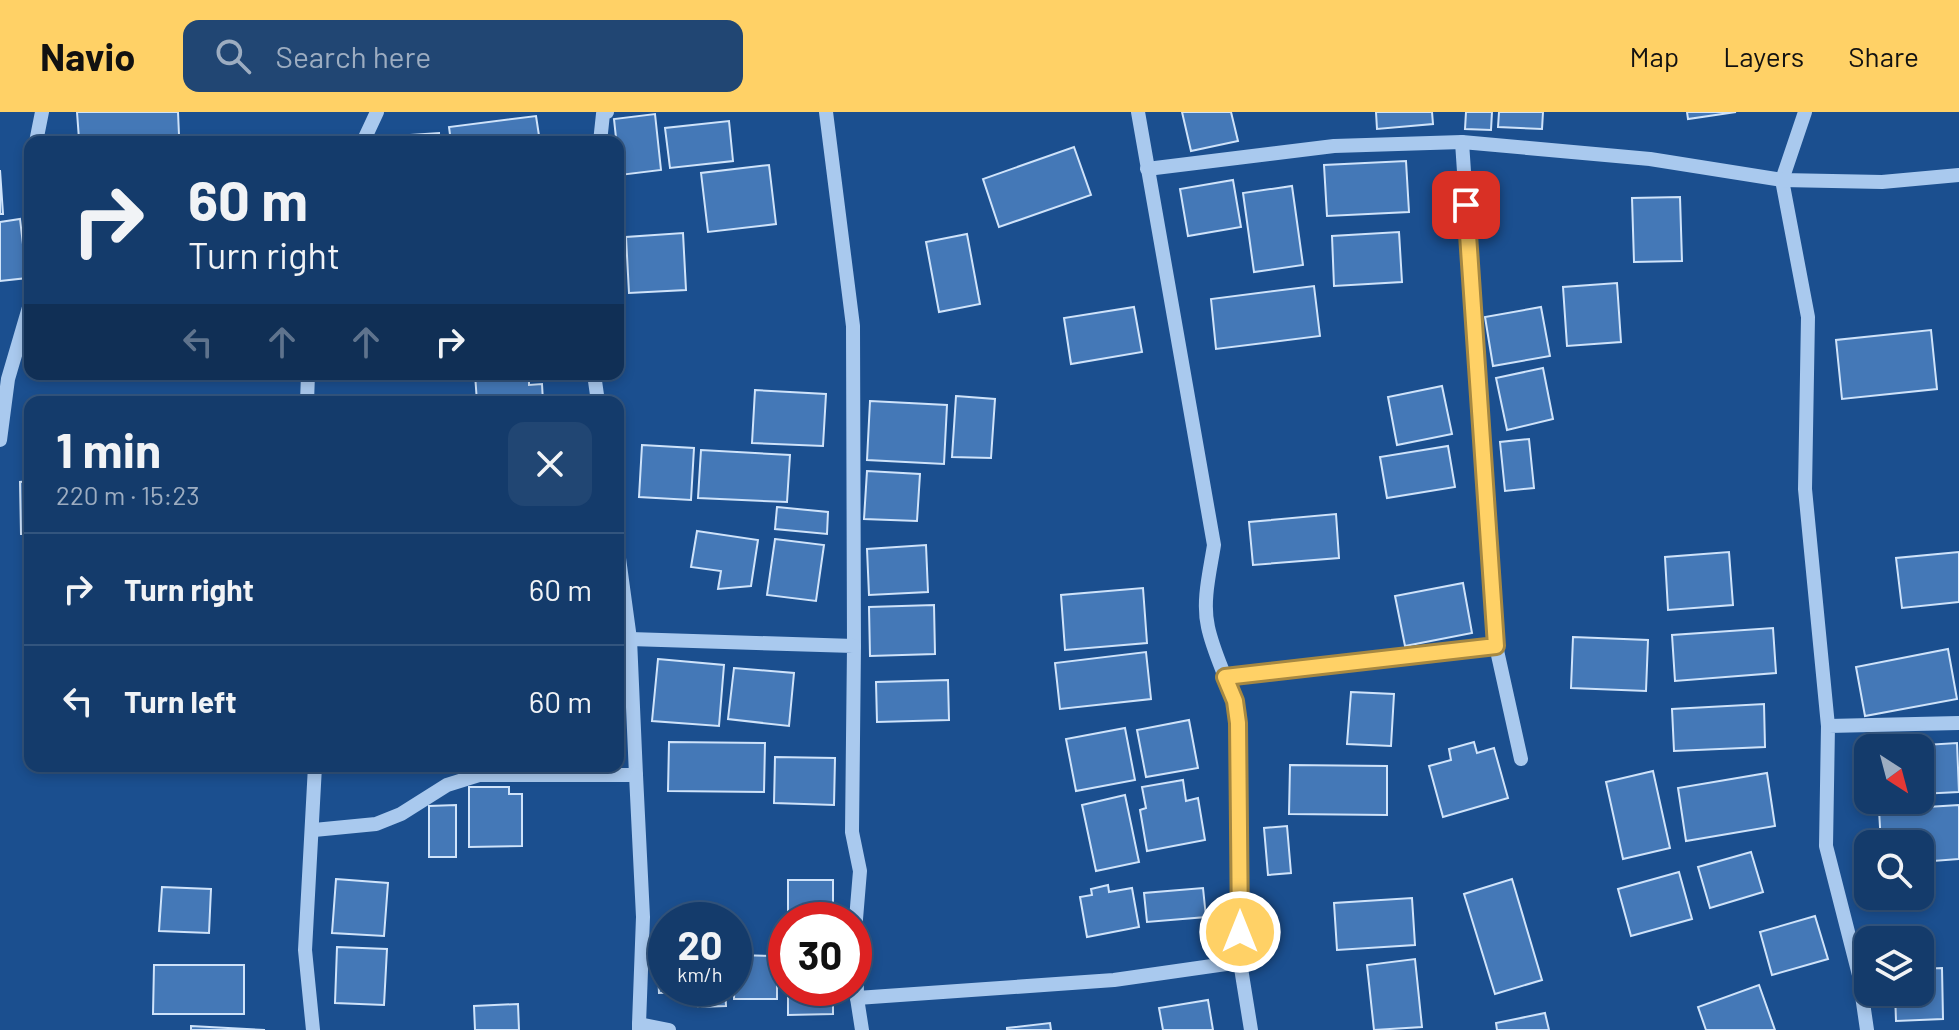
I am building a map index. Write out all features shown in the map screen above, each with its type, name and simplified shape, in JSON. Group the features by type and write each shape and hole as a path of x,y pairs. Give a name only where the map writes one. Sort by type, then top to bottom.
{"street":[{"path":"37,136 42,112"},
{"path":"366,136 377,112"},
{"path":"601,136 603,114 607,112"},
{"path":"826,112 853,326 852,832 860,871 857,902"},
{"path":"1138,112 1214,545 1206,603 1208,627 1235,701 1238,723 1240,962 1251,1030"},
{"path":"1805,112 1782,180 1808,317 1805,489 1828,726 1826,846 1859,975 1867,1030"},
{"path":"1147,169 1334,146 1462,142 1650,159 1782,180 1882,182 1959,175"},
{"path":"1462,142 1496,646 1521,759"},
{"path":"0,440 8,379 24,324"},
{"path":"624,595 630,639 643,917 639,1027 669,1030"},
{"path":"630,639 854,646"},
{"path":"1225,677 1496,646"},
{"path":"1828,726 1959,723"},
{"path":"313,1030 305,950 315,772"},
{"path":"314,830 376,824 401,814 447,785 479,775 636,775"},
{"path":"872,997 1114,980 1240,962"},
{"path":"858,1006 862,1030"}],"building":[{"path":"77,112 178,112 179,135 79,136"},
{"path":"1182,112 1231,112 1238,141 1191,151"},
{"path":"1376,112 1432,112 1433,124 1377,129"},
{"path":"1466,112 1492,112 1491,130 1465,129"},
{"path":"1499,112 1543,112 1542,129 1498,127"},
{"path":"1687,112 1736,112 1688,119"},
{"path":"655,114 661,170 624,175 624,136 616,136 614,119"},
{"path":"536,116 539,136 450,136 449,127"},
{"path":"729,121 733,161 670,168 665,128"},
{"path":"439,133 439,136 396,136"},
{"path":"1074,147 1091,195 999,227 983,179"},
{"path":"1406,161 1409,212 1327,216 1324,165"},
{"path":"769,165 776,224 708,232 701,173"},
{"path":"0,170 3,214 0,214"},
{"path":"1233,180 1241,227 1188,236 1180,189"},
{"path":"1292,186 1303,265 1254,272 1243,193"},
{"path":"1680,197 1682,261 1634,262 1632,198"},
{"path":"20,219 24,278 0,281 0,222"},
{"path":"1399,232 1402,282 1334,286 1332,236"},
{"path":"683,233 686,290 629,293 626,237"},
{"path":"967,234 980,304 939,312 926,242"},
{"path":"1617,283 1621,342 1567,346 1563,287"},
{"path":"1314,286 1320,336 1216,349 1211,299"},
{"path":"1134,307 1142,352 1071,364 1064,318"},
{"path":"1541,307 1550,356 1493,366 1485,317"},
{"path":"1931,330 1937,389 1842,399 1836,340"},
{"path":"1543,368 1553,419 1507,430 1496,378"},
{"path":"475,380 529,380 529,385 542,384 543,396 477,396"},
{"path":"1442,386 1452,434 1397,445 1388,397"},
{"path":"755,390 826,394 823,446 752,443"},
{"path":"956,396 995,399 991,458 952,457"},
{"path":"870,401 947,405 944,464 867,460"},
{"path":"1529,439 1534,488 1505,491 1500,442"},
{"path":"642,445 694,448 691,500 639,497"},
{"path":"1448,446 1455,487 1387,498 1380,457"},
{"path":"701,450 790,455 787,502 698,498"},
{"path":"867,471 920,474 917,521 864,519"},
{"path":"20,482 24,482 24,534 21,534"},
{"path":"777,507 828,512 827,534 775,529"},
{"path":"1336,514 1339,558 1253,565 1249,522"},
{"path":"697,531 758,540 751,586 718,589 721,571 691,567"},
{"path":"775,539 824,545 816,601 767,595"},
{"path":"926,545 928,592 869,595 867,549"},
{"path":"1729,552 1733,605 1668,610 1665,557"},
{"path":"1959,552 1959,602 1902,608 1896,558"},
{"path":"1463,583 1472,633 1405,646 1395,596"},
{"path":"1143,588 1147,643 1065,650 1061,595"},
{"path":"934,605 935,654 870,656 869,607"},
{"path":"1773,628 1776,673 1675,681 1672,635"},
{"path":"1573,637 1648,640 1646,691 1571,688"},
{"path":"1948,649 1957,699 1865,716 1856,667"},
{"path":"1146,652 1151,699 1060,709 1055,663"},
{"path":"658,659 724,665 719,726 652,721"},
{"path":"734,668 794,673 789,726 728,719"},
{"path":"948,680 949,720 877,722 876,682"},
{"path":"1351,692 1394,694 1391,746 1347,744"},
{"path":"1764,704 1765,747 1674,751 1672,709"},
{"path":"1189,720 1198,768 1146,777 1137,730"},
{"path":"1125,728 1135,780 1076,791 1066,739"},
{"path":"669,742 765,743 764,792 668,791"},
{"path":"1474,742 1477,753 1494,748 1508,798 1443,817 1429,766 1451,760 1449,749"},
{"path":"1957,743 1959,792 1934,793 1934,744"},
{"path":"775,757 835,758 834,805 774,803"},
{"path":"1290,765 1387,766 1387,815 1289,814"},
{"path":"1653,771 1670,848 1623,859 1606,782"},
{"path":"1767,773 1775,826 1686,841 1678,788"},
{"path":"1183,780 1186,801 1198,798 1205,840 1147,851 1140,810 1146,808 1142,787"},
{"path":"469,787 509,787 509,794 522,794 522,846 469,847"},
{"path":"1125,795 1139,862 1096,871 1082,805"},
{"path":"456,805 456,857 429,857 429,806"},
{"path":"1959,805 1959,859 1934,861 1934,830 1880,830 1879,814 1934,814 1934,807"},
{"path":"1287,826 1291,873 1268,875 1264,828"},
{"path":"1751,852 1763,892 1710,908 1698,867"},
{"path":"1679,872 1692,919 1631,936 1618,889"},
{"path":"336,879 388,883 384,936 332,933"},
{"path":"1512,879 1542,980 1495,994 1464,894"},
{"path":"788,880 833,880 833,902 788,902"},
{"path":"1108,885 1109,892 1132,888 1139,927 1087,937 1080,897 1092,895 1091,889"},
{"path":"162,887 211,889 209,933 159,931"},
{"path":"1203,888 1206,917 1147,922 1144,893"},
{"path":"1412,898 1415,945 1337,950 1334,903"},
{"path":"1815,916 1828,959 1772,975 1760,932"},
{"path":"337,947 387,949 384,1005 335,1003"},
{"path":"752,955 768,956 768,999 752,999"},
{"path":"1415,959 1422,1027 1374,1030 1367,965"},
{"path":"154,965 244,965 244,1014 153,1014"},
{"path":"1934,968 1942,968 1943,1019 1896,1021 1895,1006 1934,1006"},
{"path":"1759,985 1775,1030 1706,1030 1698,1007"},
{"path":"1208,1000 1213,1030 1163,1030 1159,1008"},
{"path":"518,1004 519,1030 475,1030 474,1006"},
{"path":"788,1006 833,1006 833,1014 788,1015"},
{"path":"1545,1013 1549,1030 1497,1030 1496,1023"},
{"path":"1050,1023 1051,1030 1007,1030 1007,1028"},
{"path":"191,1026 265,1030 191,1030"}],"route":[{"path":"1240,932 1238,723 1235,701 1225,677 1496,646 1466,205"}]}
